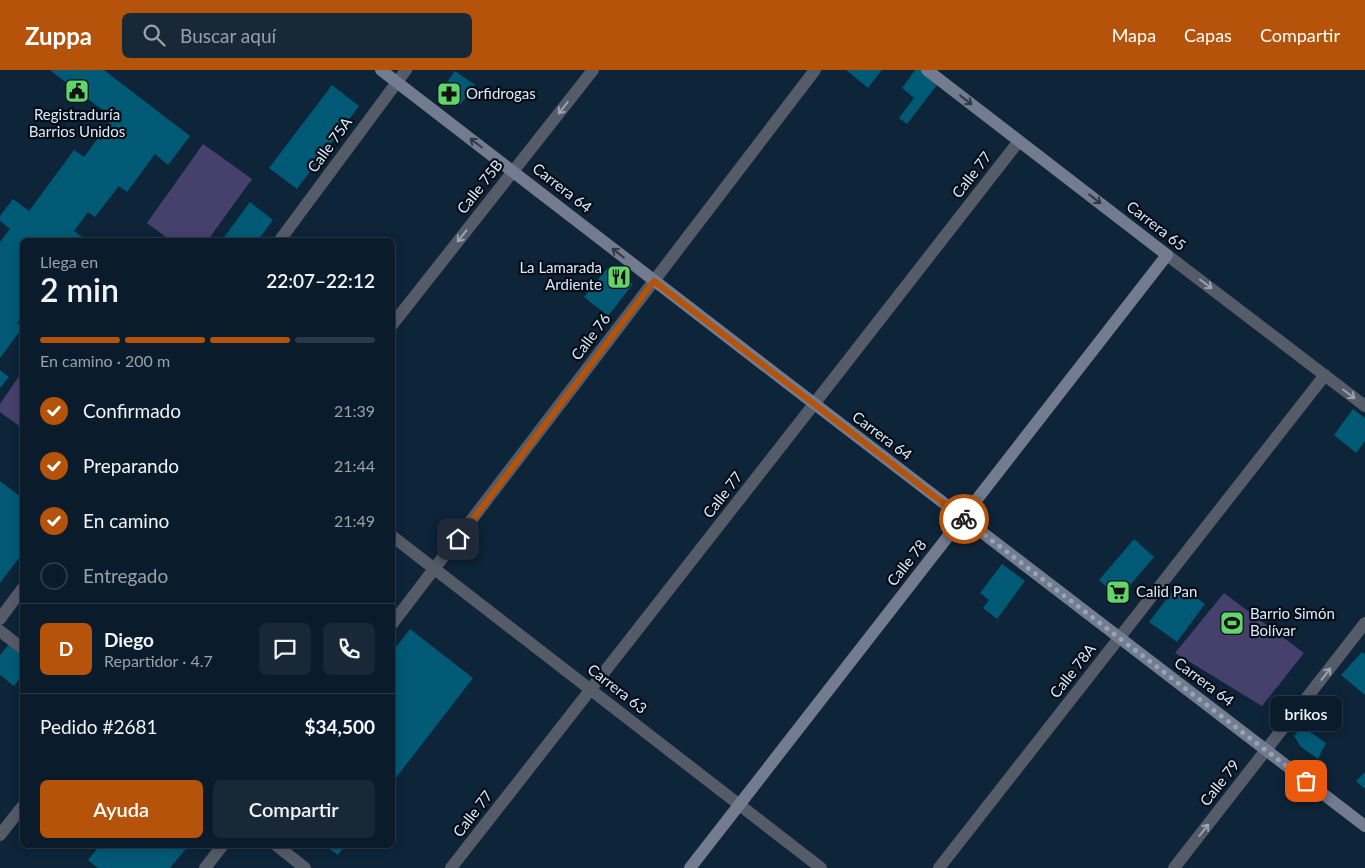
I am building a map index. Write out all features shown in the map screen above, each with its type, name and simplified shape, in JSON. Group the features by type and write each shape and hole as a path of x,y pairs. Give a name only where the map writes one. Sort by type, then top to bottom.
{"street":[{"name":"Carrera 64","path":"381,70 1365,826"},
{"name":"Calle 75A","path":"281,238 406,70"},
{"name":"Calle 75B","path":"395,321 593,70"},
{"name":"Calle 76","path":"395,620 815,70"},
{"name":"Carrera 65","path":"928,70 1365,406"},
{"name":"Calle 77","path":"452,868 1019,140"},
{"name":"Calle 78","path":"690,868 1167,255"},
{"name":"Calle 78A","path":"939,868 1325,375"},
{"name":"Carrera 63","path":"395,538 821,868"},
{"path":"0,619 20,592"},
{"name":"Calle 79","path":"1174,868 1365,623"},
{"path":"0,631 20,646"},
{"path":"0,835 20,809"},
{"path":"206,868 221,848"},
{"path":"280,848 305,868"}],"shaded area":[{"path":"203,144 252,179 209,238 167,238 147,223"},
{"path":"20,375 20,427 0,412 0,404"},
{"name":"Barrio Simón Bolívar","path":"1224,593 1304,653 1262,706 1175,653"}],"building":[{"path":"104,70 190,136 168,165 155,154 127,192 119,186 95,217 88,212 74,231 83,238 20,238 20,319 17,323 20,326 20,331 0,358 0,242 10,229 0,221 0,216 13,199 29,211 74,150 84,157 113,118 51,71"},
{"path":"846,70 882,70 868,88"},
{"path":"915,70 926,70 940,81 907,124 899,118 914,98 902,88"},
{"path":"455,71 475,85 460,105 441,90"},
{"path":"332,85 359,106 297,189 269,168"},
{"path":"250,202 273,220 260,238 223,238"},
{"path":"609,266 633,284 608,316 584,297"},
{"path":"0,370 9,377 0,388"},
{"path":"1353,409 1365,418 1365,441 1356,453 1334,435"},
{"path":"0,481 20,496 20,557 0,583"},
{"path":"1134,539 1154,557 1119,598 1099,580"},
{"path":"1002,564 1025,581 997,619 983,608 989,600 980,593"},
{"path":"1178,584 1205,604 1177,642 1149,622"},
{"path":"410,629 473,678 395,779 395,648"},
{"path":"9,644 20,652 20,678 14,686 0,675 0,655"},
{"path":"1362,652 1365,654 1365,695 1341,675"},
{"path":"1314,714 1321,723 1310,732 1326,743 1318,759 1301,747 1294,736"},
{"path":"1365,772 1365,789 1356,781"},
{"path":"98,848 187,848 170,868 98,868 88,860"},
{"path":"328,848 343,848 338,855"}],"way so far":[{"path":"964,519 1306,781"}],"place":[{"name":"Registraduría Barrios Unidos","path":"77,91"},
{"name":"Orfidrogas","path":"449,94"},
{"name":"La Lamarada Ardiente","path":"619,277"},
{"name":"Calid Pan","path":"1118,592"},
{"name":"Barrio Simón Bolívar","path":"1232,623"},
{"name":"brikos","path":"1306,781"}],"route":[{"path":"458,539 654,281 964,519"}]}
